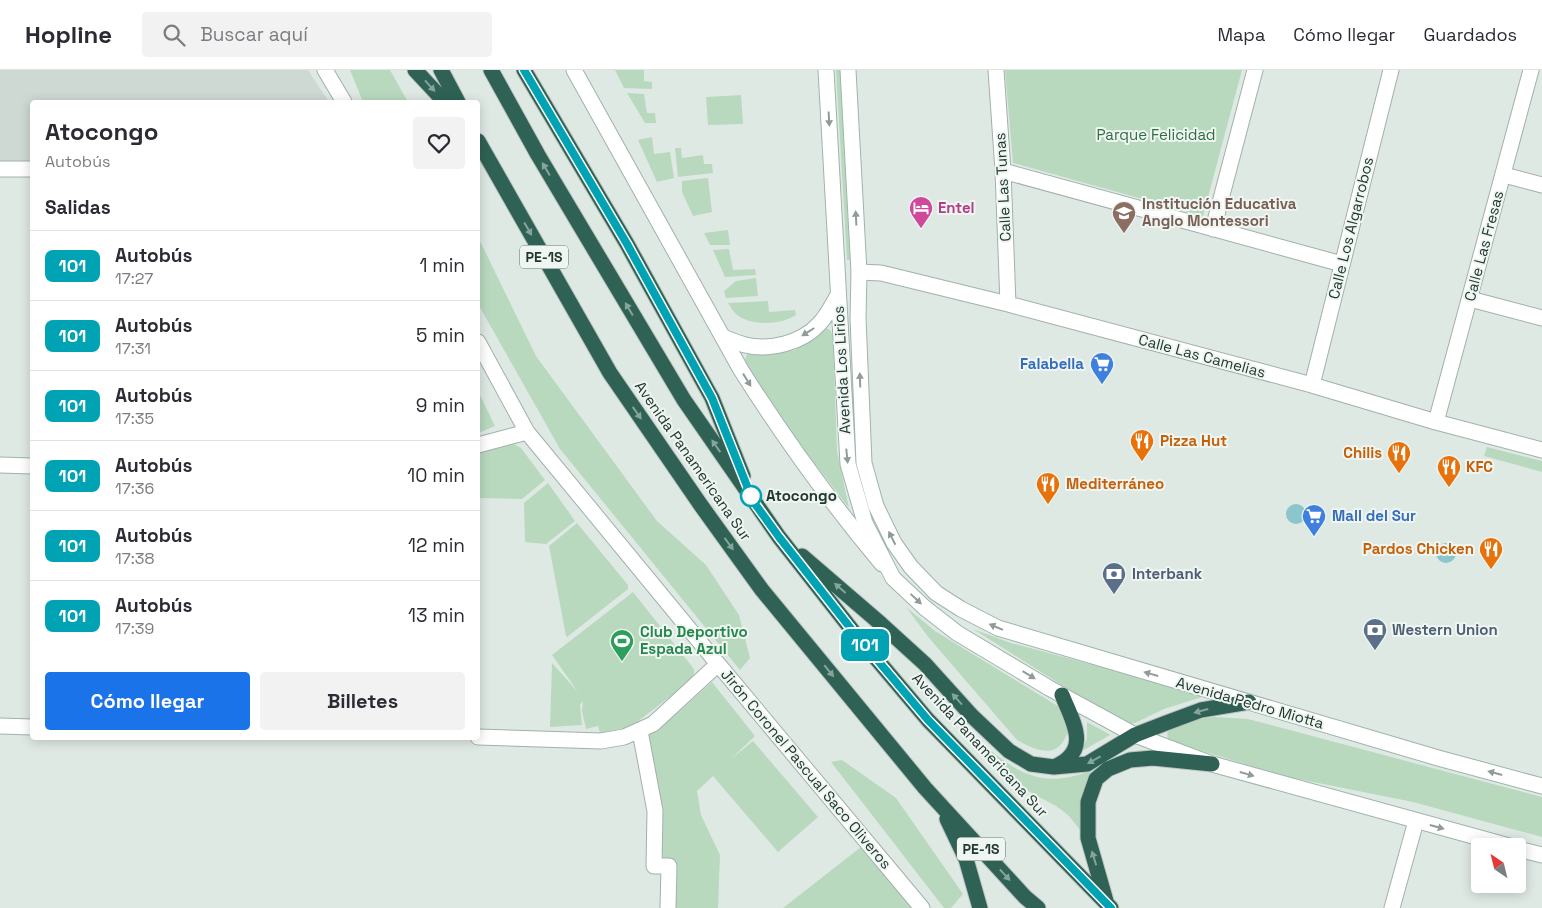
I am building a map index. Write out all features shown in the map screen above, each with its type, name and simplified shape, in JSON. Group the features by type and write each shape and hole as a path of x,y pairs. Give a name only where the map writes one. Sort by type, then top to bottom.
{"highway":[{"path":"416,70 442,100"},
{"path":"441,70 457,100"},
{"name":"Avenida Panamericana Sur","path":"491,70 538,155 684,400 779,537 852,630 928,720 1110,906"},
{"path":"524,70 627,244 712,398 753,501"},
{"name":"Avenida Panamericana Sur","path":"480,146 610,373 762,590 925,788 1025,897 1038,908"},
{"path":"779,537 925,664 972,716 1009,751 1032,764 1054,767 1086,764 1135,735 1202,710 1249,702"},
{"path":"1054,767 1062,764 1072,752 1077,742 1077,729 1062,695"},
{"path":"1110,906 1088,838 1088,802 1096,779 1108,769 1130,760 1152,758 1212,764"},
{"path":"941,806 966,859 980,908"}],"street":[{"path":"325,70 343,100"},
{"path":"574,70 762,404 844,518 893,578"},
{"name":"Avenida Los Lirios","path":"826,70 848,464 865,523 893,578 925,608 956,633 1062,695"},
{"name":"Avenida Los Lirios","path":"848,70 859,272 858,318 864,463 876,506 894,543 911,567 936,593 961,609"},
{"name":"Calle Las Tunas","path":"996,70 1003,171 1008,304"},
{"path":"1213,229 1255,70"},
{"name":"Calle Los Algarrobos","path":"1312,385 1391,70"},
{"name":"Calle Las Fresas","path":"1436,422 1531,70"},
{"path":"0,168 30,169"},
{"path":"1003,171 1342,264"},
{"path":"1504,175 1542,185"},
{"name":"Calle Las Camelias","path":"859,272 881,273 1008,304 1312,385 1436,422 1542,450"},
{"path":"723,337 747,345 765,347 788,343 817,326 838,295"},
{"path":"1470,299 1542,318"},
{"name":"Jirón Coronel Pascual Saco Oliveros","path":"480,346 527,432 922,908"},
{"path":"480,444 527,432"},
{"path":"0,465 30,466"},
{"name":"Avenida Pedro Miotta","path":"961,609 998,628 1438,758 1542,786"},
{"path":"480,737 601,741 624,737 653,724 718,664"},
{"path":"1062,695 1135,735 1212,764 1479,838"},
{"path":"0,726 30,727"},
{"path":"640,731 655,811 654,866 669,866 668,908"},
{"path":"1392,908 1416,821"},
{"path":"1526,850 1542,855"}],"shaded area":[{"path":"0,70 308,70 328,100 30,100 30,162 0,161"}],"green space":[{"path":"350,70 390,70 407,100 362,100"},
{"path":"615,70 644,70 644,81 652,82 652,89 624,88"},
{"path":"836,70 840,70 850,260 847,260"},
{"name":"Parque Felicidad","path":"1005,70 1242,70 1203,216 1013,163"},
{"path":"627,93 644,94 647,113 655,113 656,123 645,123"},
{"path":"741,95 743,124 708,125 706,97"},
{"path":"652,137 654,154 670,152 674,178 657,182 638,140"},
{"path":"675,148 681,148 682,158 703,155 704,164 712,164 713,173 678,177"},
{"path":"708,178 712,212 693,216 682,192 682,181"},
{"path":"728,230 730,245 710,245 704,233"},
{"path":"480,241 536,356 657,521 706,565 739,615 750,658 740,670 560,449 480,308"},
{"path":"729,249 733,270 755,269 756,275 725,277 713,250"},
{"path":"756,278 758,296 726,298 724,291 736,281"},
{"path":"768,301 769,312 795,310 796,315 774,322 748,321 734,312 728,303"},
{"path":"826,328 833,335 837,451 849,508 785,425 745,361 749,352 772,354 795,350"},
{"path":"480,395 495,426 480,432"},
{"path":"514,444 521,448 545,480 522,499 480,498 480,452"},
{"path":"1487,447 1542,461 1542,472 1484,456"},
{"path":"548,483 575,521 546,544 525,542 524,503"},
{"path":"577,523 628,585 628,589 567,637 549,546"},
{"name":"Club Deportivo Espada Azul","path":"633,592 694,669 694,674 688,683 637,722 624,728 600,733 598,726 586,729 582,711 583,701 580,705 582,725 550,727 552,663 578,692 552,655"},
{"path":"906,607 935,631 1061,708 1069,727 1061,745 1049,751 1034,748 1017,740 929,638"},
{"path":"973,629 1011,643 1202,694 1202,697 1164,709 1135,723 1130,723 1068,689"},
{"path":"712,682 755,736 731,759 753,741 818,817 778,852 713,776 697,791 701,815 720,855 718,908 667,908 666,873 641,737 674,716"},
{"path":"1215,717 1248,719 1542,797 1542,837 1413,802 1283,776 1168,739 1167,734 1170,729 1181,723"},
{"path":"1087,722 1110,735 1082,751 1087,738"},
{"path":"985,746 1010,765 1034,776 1059,778 1091,771 1087,784 1081,831 1068,815 1056,806 1028,791"},
{"path":"842,760 896,798 963,894 951,908 944,908 831,762"},
{"path":"861,847 914,908 783,908"}],"water":[{"path":"1296,504 1303,507 1306,514 1303,521 1296,524 1289,521 1286,514 1289,507"},
{"path":"1446,543 1453,546 1456,553 1453,560 1446,563 1439,560 1436,553 1439,546"}],"bus line":[{"name":"101","path":"524,70 627,244 712,398 753,501 852,630 928,720 1111,908"}],"place":[{"name":"Entel","path":"921,229"},
{"name":"Institución Educativa Anglo Montessori","path":"1124,234"},
{"name":"Falabella","path":"1102,385"},
{"name":"Pizza Hut","path":"1142,462"},
{"name":"Chilis","path":"1399,474"},
{"name":"KFC","path":"1449,488"},
{"name":"Atocongo","path":"751,496"},
{"name":"Mediterráneo","path":"1048,505"},
{"name":"Mall del Sur","path":"1314,537"},
{"name":"Pardos Chicken","path":"1491,570"},
{"name":"Interbank","path":"1114,595"},
{"name":"Western Union","path":"1375,651"},
{"name":"Club Deportivo Espada Azul","path":"622,662"}]}
